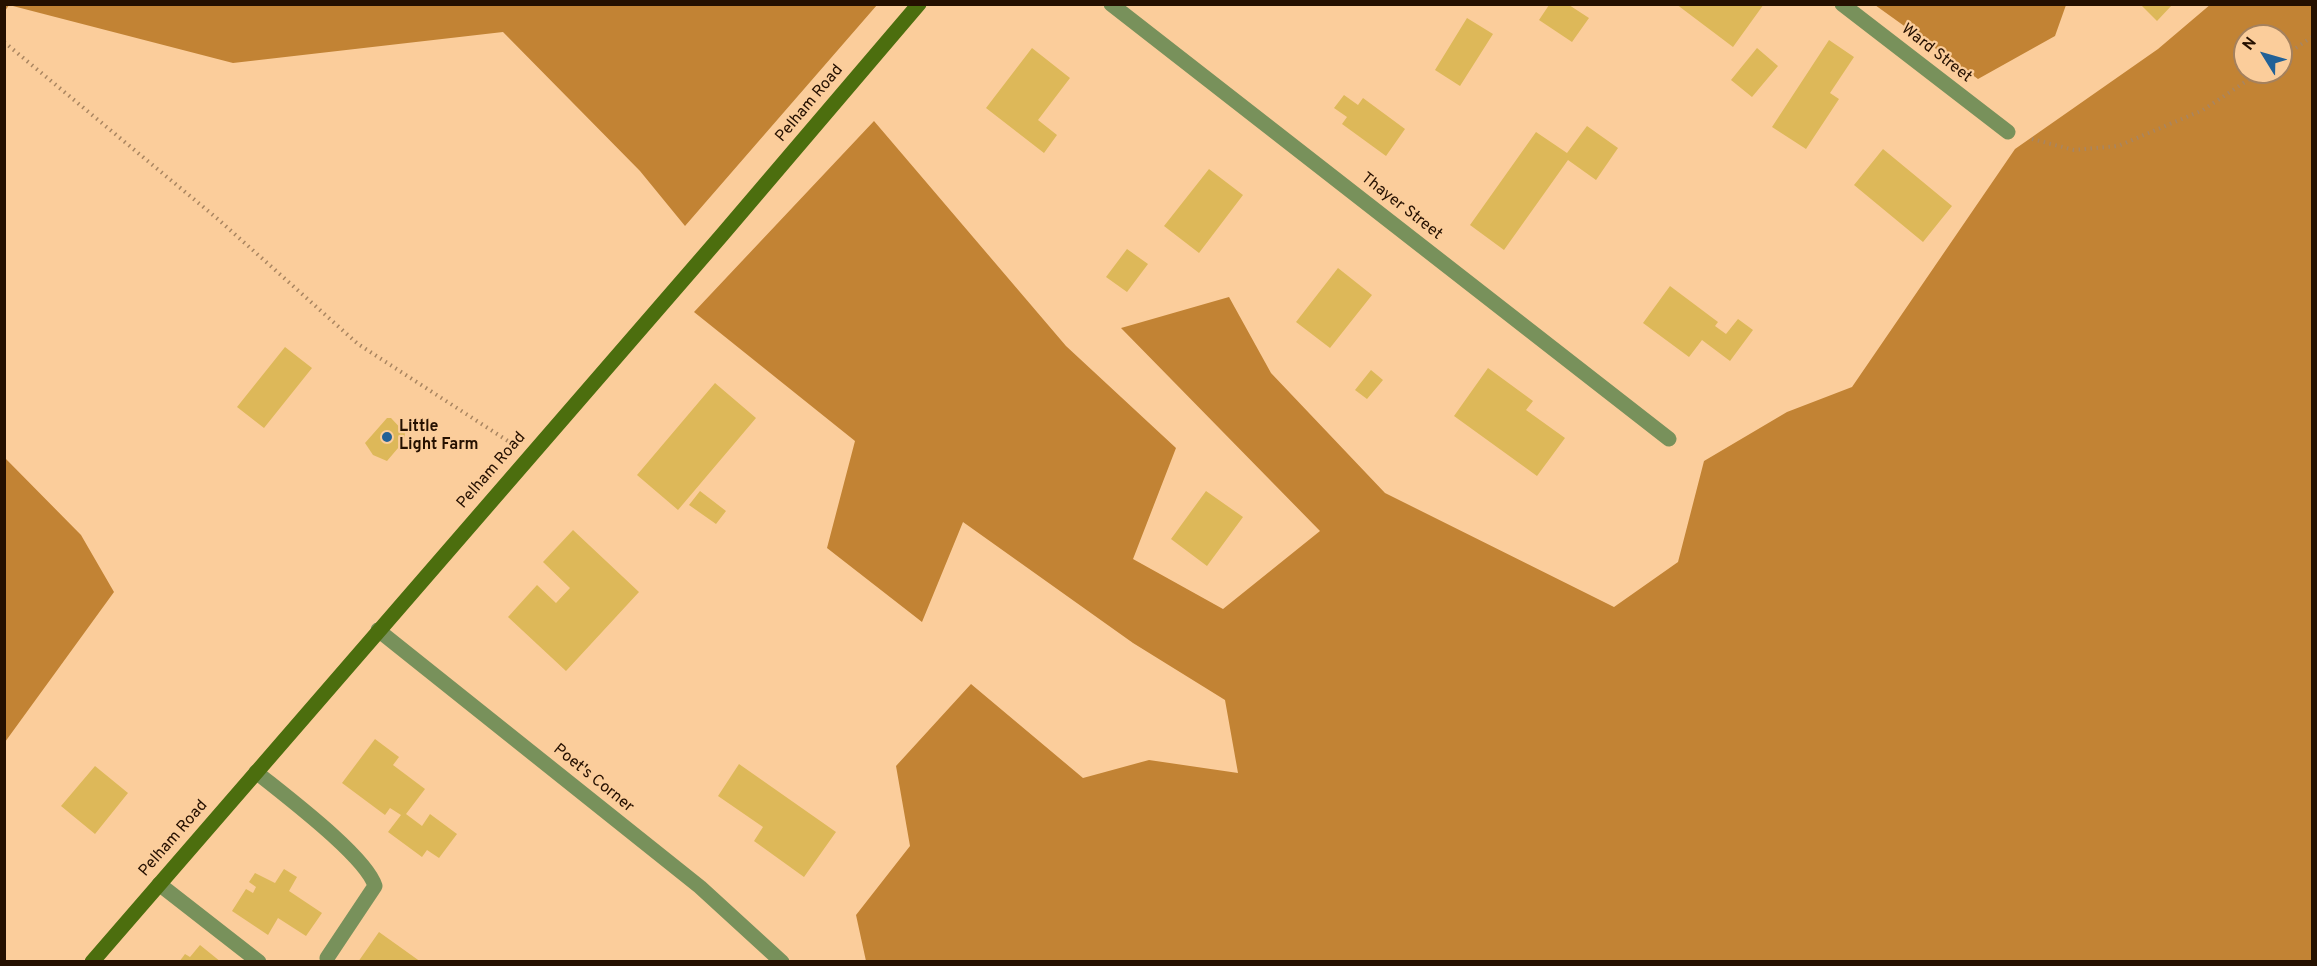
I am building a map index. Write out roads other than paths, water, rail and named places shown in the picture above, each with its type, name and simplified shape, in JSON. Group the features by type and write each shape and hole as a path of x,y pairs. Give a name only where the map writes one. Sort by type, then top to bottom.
{"main road":[{"name":"Pelham Road","path":"92,962 736,219 919,4"}],"street":[{"name":"Thayer Street","path":"1111,4 1669,439"},
{"name":"Ward Street","path":"1842,4 2008,132"},
{"name":"Poet's Corner","path":"378,630 699,888 782,962"},
{"path":"256,772 325,828 372,874 375,886 327,958"},
{"path":"159,884 259,962"}],"place":[{"name":"Little Light Farm","path":"387,437"}]}
